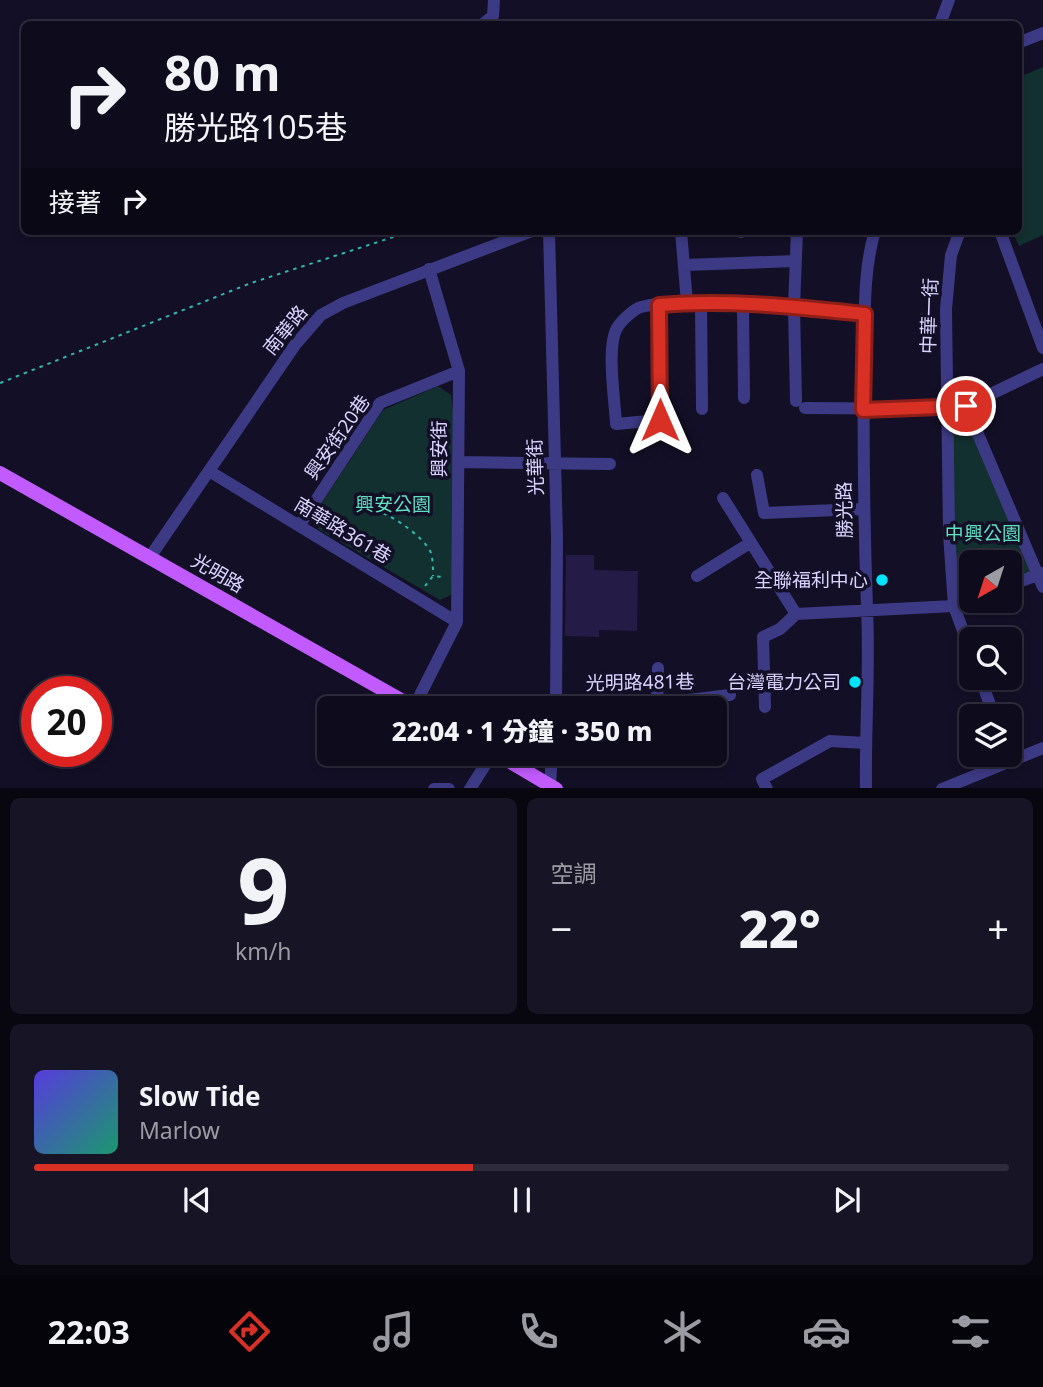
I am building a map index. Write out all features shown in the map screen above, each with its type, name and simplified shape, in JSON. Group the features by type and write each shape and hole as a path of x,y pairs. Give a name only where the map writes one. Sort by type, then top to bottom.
{"main road":[{"name":"光明路","path":"0,473 394,696"},
{"path":"517,766 553,787"}],"street":[{"path":"487,21 493,16 494,0"},
{"path":"941,21 949,0"},
{"path":"1022,41 1043,33"},
{"name":"南華路","path":"150,556 295,345 321,315 429,269 521,235"},
{"name":"光華街","path":"549,235 557,696"},
{"path":"681,235 687,303"},
{"path":"797,235 794,307 801,405 863,410 947,409 966,406 1043,369"},
{"name":"勝光路","path":"866,788 868,611 862,509 863,410 865,314 874,235"},
{"name":"中華一街","path":"958,235 951,255 946,309 949,534 954,606 962,627"},
{"path":"1001,235 1043,348"},
{"path":"685,265 795,261"},
{"name":"興安街","path":"421,696 457,622 459,372 429,269"},
{"path":"659,305 660,420 615,424 612,351 617,329 638,308 659,305 701,303 794,307 865,314"},
{"path":"701,303 702,409"},
{"path":"743,305 744,398"},
{"name":"興安街20巷","path":"299,526 380,403 459,372"},
{"path":"966,406 1042,578 1022,582"},
{"path":"458,462 610,464"},
{"name":"南華路361巷","path":"209,471 457,622"},
{"path":"757,475 764,513 862,509"},
{"path":"723,498 796,614"},
{"path":"697,576 750,543"},
{"path":"765,707 763,637 780,629 796,614 959,604"},
{"path":"657,696 658,668"},
{"name":"光明路481巷","path":"725,696 730,695"},
{"path":"766,788 762,779 830,741 865,743"},
{"path":"1022,754 1043,748"},
{"path":"471,788 484,766"},
{"path":"552,766 553,787"},
{"path":"944,788 989,767"}],"path":[{"path":"0,383 251,282 399,235"},
{"path":"407,509 416,495"},
{"path":"367,509 393,517 421,540 430,552 433,576 425,586"},
{"path":"433,576 444,577"}],"green space":[{"path":"1043,67 1043,235 1019,246 1014,235 1022,235 1022,76"},
{"name":"興安公園","path":"438,386 451,395 453,412 453,594 440,600 318,529 315,513 383,410"},
{"name":"中興公園","path":"964,410 1033,572 1022,576 1022,550 959,550 959,600 956,601 951,411"}],"building":[{"path":"566,555 594,555 594,570 638,571 637,631 599,630 599,637 565,636"}],"place":[{"name":"全聯福利中心","path":"882,580"},
{"name":"台灣電力公司","path":"855,682"}],"route":[{"path":"660,420 659,305 687,303 794,307 865,314 863,410 947,409 966,406"}]}
